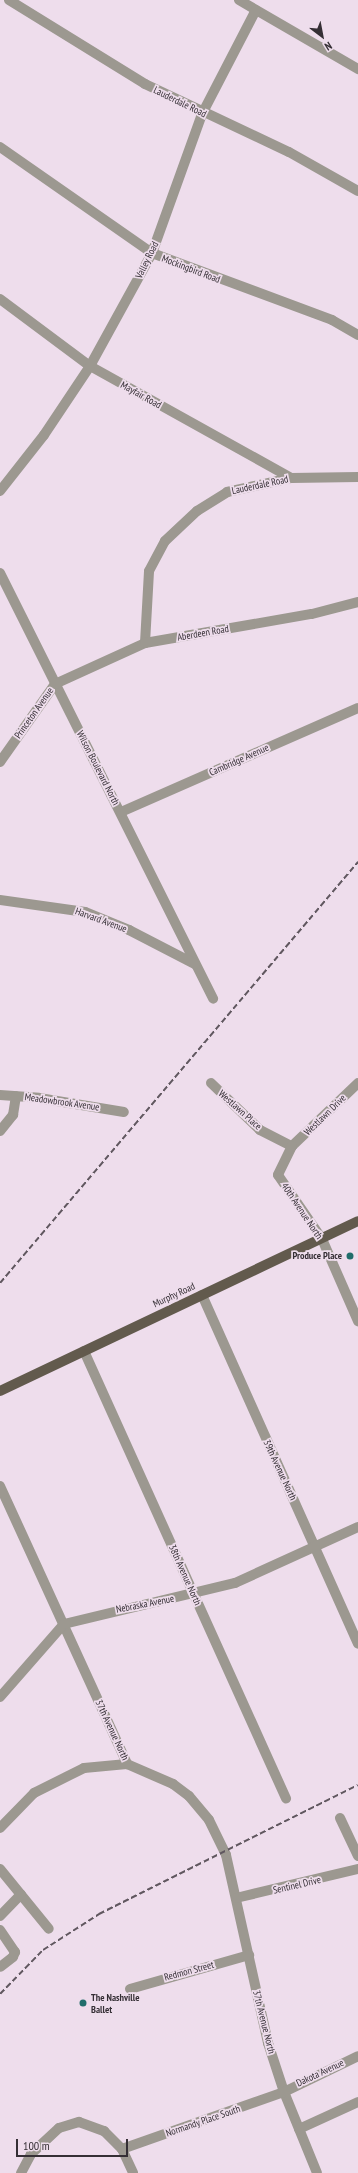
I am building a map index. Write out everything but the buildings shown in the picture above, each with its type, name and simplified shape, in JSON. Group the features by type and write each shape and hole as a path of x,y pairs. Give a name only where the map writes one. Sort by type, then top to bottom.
{"main road":[{"name":"Murphy Road","path":"0,1391 358,1221"}],"street":[{"name":"Lauderdale Road","path":"9,0 73,43 202,114 289,152 358,191"},
{"path":"239,0 358,70"},
{"name":"Valley Road","path":"0,491 44,435 90,366 152,254 202,114 256,10"},
{"name":"Mockingbird Road","path":"0,147 152,254 332,320 358,335"},
{"name":"Mayfair Road","path":"0,299 90,366 291,478"},
{"name":"Lauderdale Road","path":"145,643 149,571 165,541 196,512 227,492 291,478 358,477"},
{"name":"Wilson Boulevard North","path":"0,573 121,812 213,999"},
{"name":"Aberdeen Road","path":"55,684 145,643 312,614 358,602"},
{"name":"Princeton Avenue","path":"0,762 55,684"},
{"name":"Cambridge Avenue","path":"121,812 358,708"},
{"name":"Harvard Avenue","path":"0,900 85,912 129,930 195,964"},
{"name":"Westlawn Drive","path":"292,1146 358,1083"},
{"name":"Westlawn Place","path":"210,1084 260,1130 292,1146"},
{"name":"Meadowbrook Avenue","path":"0,1095 124,1112"},
{"path":"0,1130 13,1114 16,1096"},
{"name":"40th Avenue North","path":"292,1146 278,1175 322,1238 358,1321"},
{"name":"39th Avenue North","path":"202,1295 316,1547 358,1644"},
{"name":"38th Avenue North","path":"84,1351 286,1799"},
{"name":"37th Avenue North","path":"0,1486 127,1764 173,1784 209,1820 226,1855 249,1955 284,2092 317,2173"},
{"name":"Nebraska Avenue","path":"0,1697 64,1624 93,1614 194,1595 258,1574 358,1527"},
{"path":"0,1828 34,1793 67,1774 84,1768 127,1764"},
{"path":"340,1818 358,1856"},
{"path":"0,1869 49,1929"},
{"name":"Sentinel Drive","path":"236,1898 358,1870"},
{"path":"0,1916 20,1894"},
{"path":"0,1930 15,1952 13,1958 0,1967"},
{"name":"Redmon Street","path":"130,1988 249,1955"},
{"name":"Dakota Avenue","path":"284,2092 358,2056"},
{"name":"Normandy Place South","path":"122,2149 284,2092"},
{"path":"299,2129 358,2102"},
{"path":"21,2173 32,2154 68,2124 79,2122 104,2131 122,2149 132,2173"}],"railway":[{"path":"0,1283 358,862"},
{"path":"0,1994 43,1950 99,1914 358,1785"}],"place":[{"name":"Produce Place","path":"350,1256"},
{"name":"The Nashville Ballet","path":"83,2003"}]}
